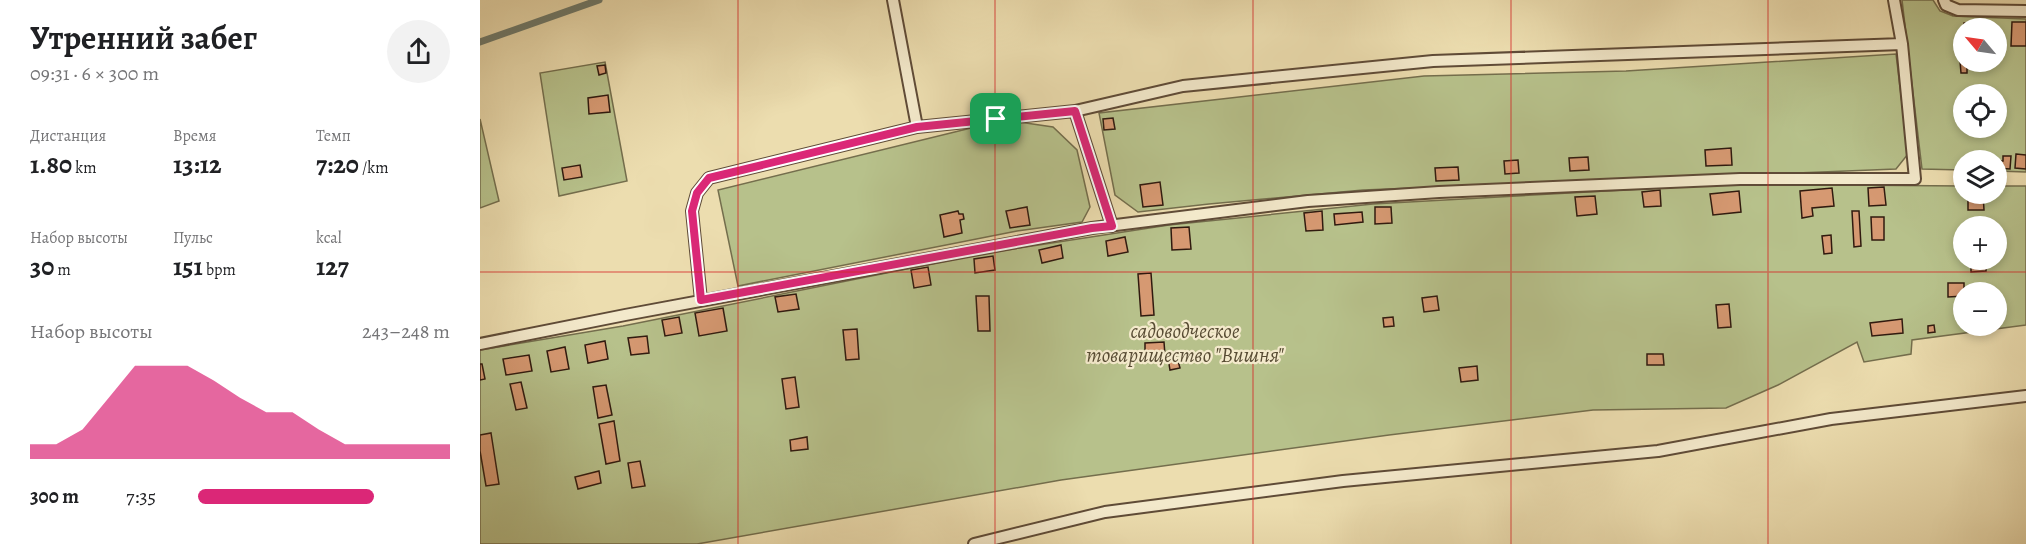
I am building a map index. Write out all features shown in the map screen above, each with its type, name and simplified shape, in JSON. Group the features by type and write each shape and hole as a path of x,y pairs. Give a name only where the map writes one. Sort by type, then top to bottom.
{"lane":[{"path":"892,0 917,127"},
{"path":"480,344 701,300 1092,228 1308,201 1439,192 1740,179 1915,179 1902,44 1894,0"},
{"path":"1944,0 1946,5 1958,10 2026,11"},
{"path":"701,300 692,211 697,193 709,178 917,127 1075,111 1184,87 1433,61 1902,44"},
{"path":"1075,111 1112,226"},
{"path":"974,544 1105,512 1343,481 1658,451 1831,419 2026,396"}],"green space":[{"path":"1902,0 1933,0 1940,11 1953,16 2002,18 1953,18 1953,72 2007,72 2007,18 2026,19 2026,172 2007,171 2007,150 1953,150 1953,170 1922,169"},
{"path":"1896,54 1908,154 1896,169 1363,190 1138,212 1115,195 1099,113 1424,76 1626,71"},
{"path":"605,62 627,181 559,196 540,73"},
{"path":"480,119 499,201 480,208"},
{"path":"1019,122 1053,127 1077,150 1090,207 1082,222 1017,231 738,286 718,190 971,128"},
{"name":"садоводческое товарищество \"Вишня\"","path":"1733,184 1953,186 1953,204 2007,204 2007,186 2026,186 2026,325 2007,328 2007,282 1953,282 1953,335 1912,340 1911,354 1864,362 1857,342 1778,385 1726,408 1593,410 1389,435 1061,480 697,544 480,544 480,350 623,326 981,254 1169,225 1373,204"}],"building":[{"path":"2012,22 2026,22 2026,46 2011,46"},
{"path":"605,65 606,73 599,75 597,66"},
{"path":"608,95 610,112 589,114 588,98"},
{"path":"1113,118 1115,129 1104,130 1103,119"},
{"path":"1731,148 1732,165 1706,166 1705,150"},
{"path":"2016,154 2026,155 2026,169 2015,168"},
{"path":"2007,156 2011,156 2010,169 2007,169"},
{"path":"1588,157 1589,170 1570,171 1569,158"},
{"path":"1518,160 1519,173 1505,174 1504,161"},
{"path":"580,165 582,177 564,180 562,168"},
{"path":"1458,167 1459,180 1436,181 1435,168"},
{"path":"1160,182 1163,205 1143,207 1140,185"},
{"path":"1884,187 1886,205 1869,206 1868,188"},
{"path":"1832,188 1834,206 1812,208 1813,216 1802,218 1800,191"},
{"path":"1660,190 1661,206 1644,207 1642,192"},
{"path":"1739,191 1741,212 1713,215 1710,194"},
{"path":"1595,196 1597,214 1577,216 1575,197"},
{"path":"1968,204 1984,204 1984,210 1968,210"},
{"path":"1027,207 1030,225 1010,228 1006,211"},
{"path":"1375,207 1391,207 1392,223 1375,224"},
{"path":"958,211 959,214 963,214 964,219 960,220 962,233 944,237 940,215"},
{"path":"1322,211 1323,230 1306,231 1304,213"},
{"path":"1852,211 1859,211 1861,246 1854,247"},
{"path":"1362,212 1363,222 1335,225 1334,214"},
{"path":"1871,217 1884,217 1884,240 1872,240"},
{"path":"1189,227 1191,249 1172,250 1171,228"},
{"path":"1831,235 1832,253 1824,254 1822,236"},
{"path":"1125,237 1128,252 1108,256 1106,241"},
{"path":"1061,245 1063,258 1042,263 1039,250"},
{"path":"993,256 995,270 975,273 974,259"},
{"path":"928,267 931,285 914,288 911,270"},
{"path":"1151,273 1154,315 1141,316 1138,274"},
{"path":"1948,283 1953,283 1953,297 1948,297"},
{"path":"796,294 799,309 778,312 775,297"},
{"path":"976,296 989,296 990,331 978,331"},
{"path":"1437,296 1439,310 1424,312 1422,298"},
{"path":"1729,304 1731,327 1718,328 1716,305"},
{"path":"723,308 727,331 699,336 695,313"},
{"path":"679,317 682,333 665,336 662,320"},
{"path":"1393,317 1394,326 1384,327 1383,318"},
{"path":"1902,319 1903,333 1872,336 1870,323"},
{"path":"1934,325 1935,332 1928,333 1928,326"},
{"path":"857,329 859,359 846,360 843,330"},
{"path":"647,336 649,353 631,355 628,338"},
{"path":"605,341 608,359 588,363 585,345"},
{"path":"1164,342 1165,355 1145,357 1145,343"},
{"path":"565,347 569,369 551,372 547,351"},
{"path":"1647,354 1663,354 1664,365 1647,365"},
{"path":"529,355 532,371 506,375 503,359"},
{"path":"1177,357 1180,368 1170,370 1168,358"},
{"path":"480,364 482,364 485,379 480,380"},
{"path":"1477,366 1478,380 1461,382 1459,368"},
{"path":"795,377 799,407 786,409 782,379"},
{"path":"521,382 527,408 516,410 510,384"},
{"path":"606,385 612,415 598,418 593,387"},
{"path":"614,421 620,461 606,464 599,424"},
{"path":"491,433 499,484 486,486 480,451 480,435"},
{"path":"807,437 808,449 791,451 790,440"},
{"path":"640,461 645,486 632,488 628,463"},
{"path":"599,471 601,483 578,489 575,477"}],"waterway":[{"path":"480,42 599,0"}],"route":[{"path":"1075,111 1112,226 701,300 692,211 697,193 709,178 917,127 996,119 1075,111"}]}
